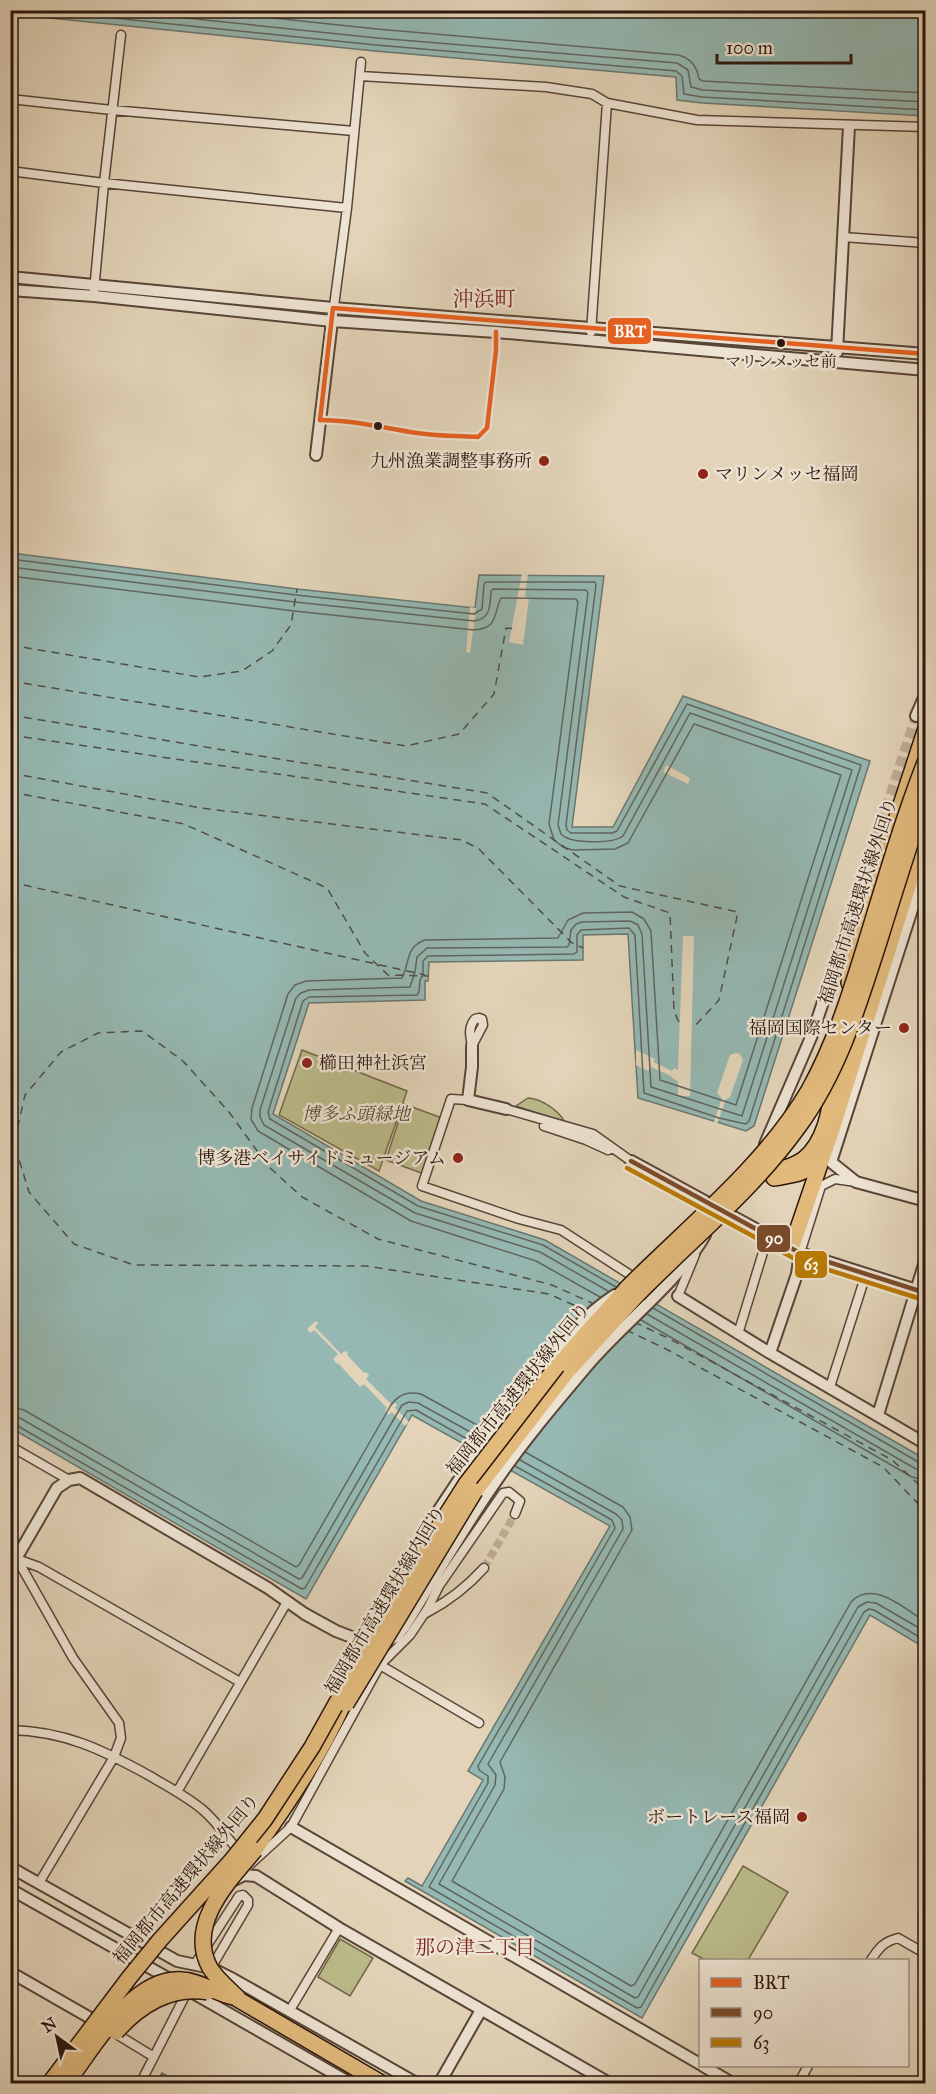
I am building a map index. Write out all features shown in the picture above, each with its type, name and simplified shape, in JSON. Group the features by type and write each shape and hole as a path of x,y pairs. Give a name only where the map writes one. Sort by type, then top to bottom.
{"highway":[{"path":"717,1207 735,1186 755,1174 780,1169 804,1160 817,1144 826,1122 846,1019 854,949 921,722"},
{"name":"福岡都市高速環状線外回り","path":"52,2084 129,1978 265,1819 312,1747 364,1651 422,1552 466,1484 557,1366 633,1284 730,1187 761,1153 807,1092 832,1043 847,1002 926,760"},
{"name":"福岡都市高速環状線内回り","path":"52,2084 130,1980 267,1821 290,1790 360,1681 475,1491 521,1429 582,1355 655,1276 739,1195 778,1153 812,1107 832,1074 843,1049 926,794"},
{"path":"796,1251 926,829"},
{"path":"717,1207 759,1180 796,1175 810,1168 818,1161 833,1126"},
{"path":"238,2000 216,1975 207,1956 206,1935 211,1911 219,1895 282,1812 320,1749 335,1721 364,1651"},
{"path":"238,2000 216,1976 207,1961 203,1939 207,1919 223,1889 283,1810 312,1766 339,1714"},
{"path":"66,2084 119,2014 142,1991 168,1980 198,1983 238,2000 383,2084"},
{"path":"76,2084 127,2020 149,2003 174,1993 194,1991 238,2000"}],"street":[{"path":"93,296 121,35"},
{"path":"316,455 347,208 362,62"},
{"path":"360,76 546,87 592,94 607,103 697,120 926,127"},
{"path":"10,99 354,131"},
{"path":"588,341 592,328 607,103"},
{"path":"837,361 849,126"},
{"path":"10,171 347,208"},
{"path":"843,237 926,243"},
{"path":"10,277 333,308 926,354"},
{"path":"10,290 93,296 332,321 926,370"},
{"path":"921,722 926,693"},
{"path":"856,1182 831,1162 926,866"},
{"path":"305,1614 350,1637 362,1641 373,1638 416,1545 499,1423 578,1325 601,1304 633,1284 685,1233 717,1207 762,1151 812,1035 835,966"},
{"path":"468,1100 472,1046"},
{"path":"633,1284 615,1265 561,1230 519,1219 422,1186 451,1099 468,1100 506,1109 593,1134 631,1161 796,1251 920,1291"},
{"path":"770,1353 797,1274 796,1251 821,1186 835,1179 856,1182 926,1202"},
{"path":"717,1207 678,1296 738,1334 926,1444"},
{"path":"738,1334 768,1236"},
{"path":"10,1569 57,1488 69,1480 80,1478 268,1588 320,1625 355,1644 374,1647 396,1637 498,1478 539,1423 597,1354 680,1270 697,1249"},
{"path":"878,1415 920,1291 926,1258"},
{"path":"831,1387 866,1274"},
{"path":"10,1446 69,1480"},
{"path":"52,2084 92,2019 111,1996 166,1945 199,1903 253,1864 291,1827 380,1665 410,1635 439,1586 503,1493 508,1492 520,1501 516,1514"},
{"path":"16,1559 39,1567 240,1682"},
{"path":"16,1559 73,1658 119,1723 120,1738 114,1757 39,1884"},
{"path":"423,1614 448,1602 484,1568"},
{"path":"177,1792 287,1602"},
{"path":"380,1665 479,1723"},
{"path":"10,1730 57,1735 89,1744 177,1792 207,1814 253,1864 269,1886"},
{"path":"291,1827 699,2063"},
{"path":"10,1867 177,1961 211,1968 290,2010 418,2084"},
{"path":"227,1883 243,1875 256,1876 339,1928 611,2084"},
{"path":"10,1889 352,2084"},
{"path":"195,1964 239,1896 243,1895 248,1900 248,1905 211,1968"},
{"path":"290,2010 339,1928"},
{"path":"872,1959 880,1946 898,1938 926,1954"},
{"path":"10,1972 154,2057"},
{"path":"140,2084 188,1990"},
{"path":"439,2084 481,2010"},
{"path":"705,2067 734,2084"},
{"path":"798,2084 807,2067"}],"green space":[{"name":"博多ふ頭緑地","path":"302,1050 407,1091 379,1171 279,1115"},
{"path":"528,1098 539,1100 549,1106 565,1122 516,1106"},
{"path":"404,1104 442,1118 424,1174 386,1160"},
{"path":"743,1866 788,1892 749,1959 703,1959 692,1953"},
{"path":"340,1939 373,1958 350,1996 318,1977"}],"water":[{"path":"11,10 925,11 925,116 702,103 677,100 676,77 375,51 11,14"},
{"path":"11,553 297,589 475,608 479,575 604,576 572,827 613,827 683,696 870,761 754,1126 746,1131 638,1098 628,934 583,935 583,960 429,962 428,981 425,981 425,1000 309,1003 273,1114 421,1201 545,1240 925,1459 925,1648 870,1615 642,2018 405,1881 408,1878 422,1886 483,1780 468,1771 610,1526 412,1415 306,1599 11,1428"},
{"path":"162,2073 181,2083 155,2083"}],"pier":[{"path":"522,573 528,573 525,597 529,598 523,645 509,642"},
{"path":"470,607 476,608 470,653 466,652"},
{"path":"666,765 690,778 688,784 663,772"},
{"path":"683,936 694,936 690,1096 678,1096 678,1082 669,1075 651,1067 648,1071 636,1065 636,1050 672,1071 674,1068 678,1070"},
{"path":"740,1054 743,1060 730,1097 726,1099 717,1124 714,1122 722,1098 717,1093 730,1055"},
{"path":"316,1321 318,1323 315,1327 341,1354 345,1351 348,1353 347,1355 364,1373 369,1375 366,1379 392,1405 395,1403 397,1405 395,1408 409,1422 405,1426 392,1412 388,1415 385,1411 387,1408 364,1384 360,1387 337,1364 333,1359 338,1354 314,1330 310,1333 307,1329"}],"ferry route":[{"path":"10,645 199,677 242,671 272,651 291,625 297,589"},
{"path":"10,681 406,746 459,734 494,694 506,628 518,629"},
{"path":"10,715 487,793 620,886 738,912 719,1000 692,1029"},
{"path":"10,735 485,804 624,897 670,913 674,1011 680,1025"},
{"path":"10,773 201,808 462,840 479,849 572,943 583,948"},
{"path":"10,792 184,824 327,888 365,953 388,975 429,976"},
{"path":"10,882 425,975"},
{"path":"587,1311 549,1294 366,1266 134,1265 74,1244 29,1192 14,1143 25,1095 61,1052 98,1033 142,1031 183,1061 229,1112 268,1166 302,1197 378,1239 552,1285 594,1304"},
{"path":"634,1322 670,1339 892,1460 926,1491"},
{"path":"626,1330 666,1349 883,1467 926,1512"}],"tunnel":[{"path":"835,966 916,716"},
{"path":"484,1568 515,1514"}],"transit line":[{"name":"BRT","path":"333,308 926,354"},
{"name":"BRT","path":"320,420 333,308"},
{"name":"BRT","path":"320,420 425,434 478,437 487,428 496,332"},
{"name":"90","path":"631,1161 800,1253 926,1293"},
{"name":"63","path":"627,1168 797,1260 924,1300"}],"place":[{"name":"マリンメッセ前","path":"781,343"},
{"name":"九州漁業調整事務所","path":"544,461"},
{"name":"マリンメッセ福岡","path":"703,474"},
{"name":"福岡国際センター","path":"904,1028"},
{"name":"櫛田神社浜宮","path":"307,1063"},
{"name":"博多港ベイサイドミュージアム","path":"458,1158"},
{"name":"ボートレース福岡","path":"802,1817"}],"district":[{"name":"沖浜町","path":"484,299"},
{"name":"那の津二丁目","path":"475,1947"}]}
